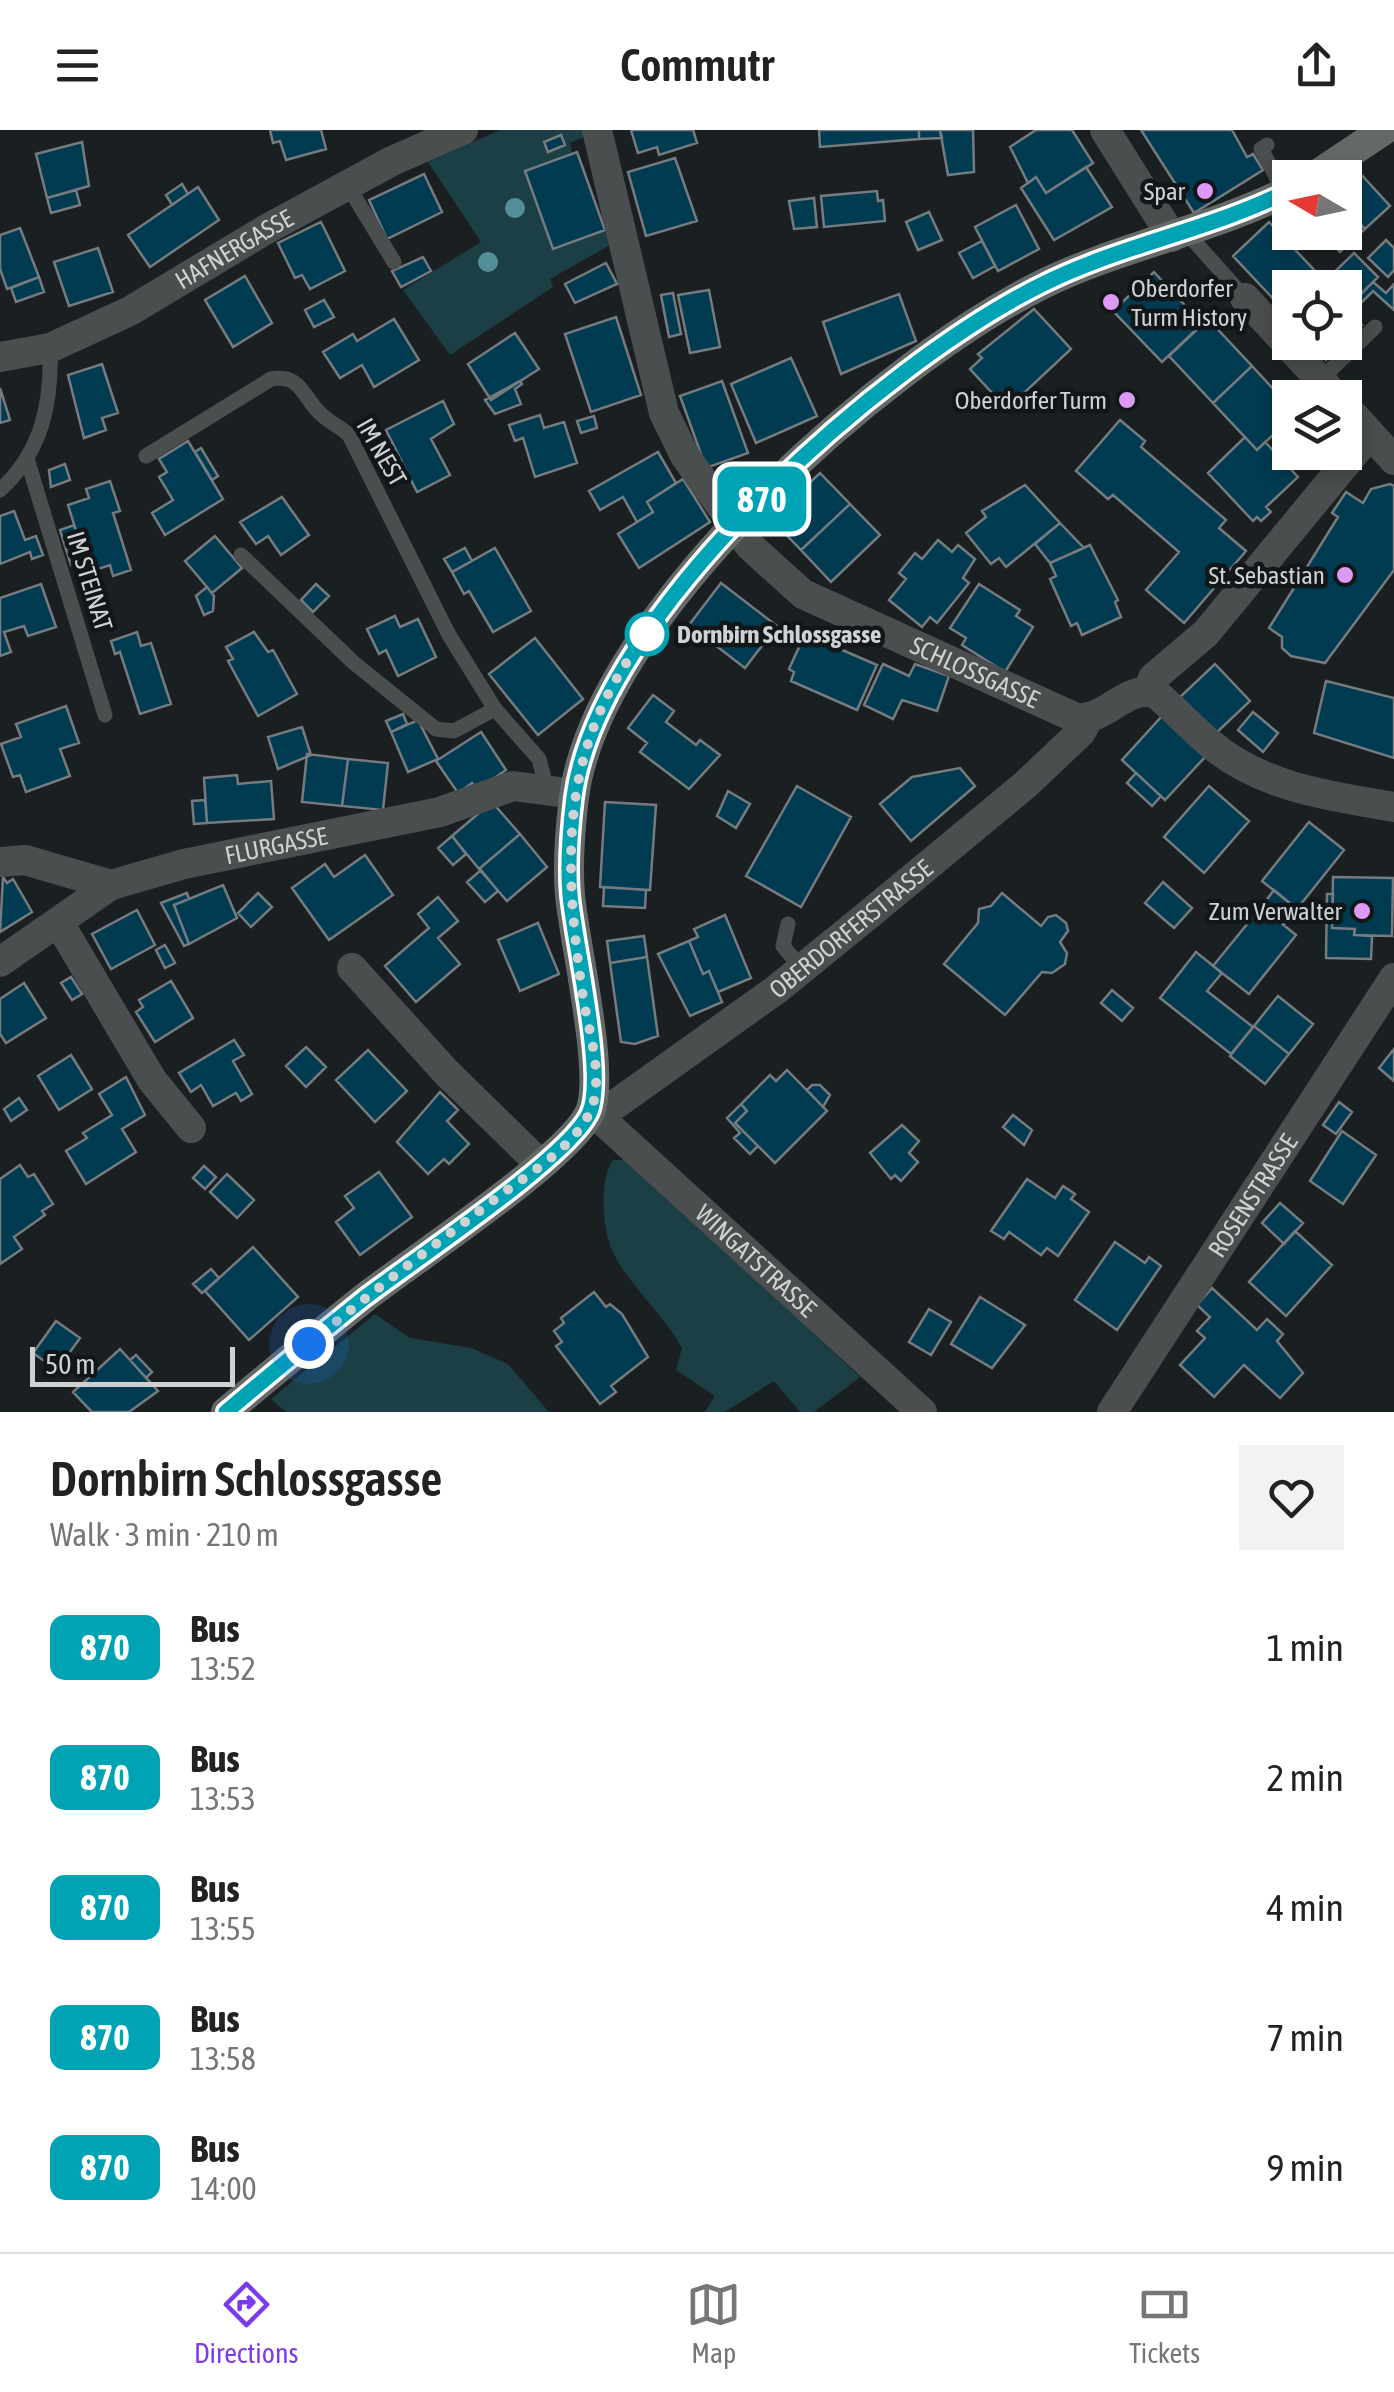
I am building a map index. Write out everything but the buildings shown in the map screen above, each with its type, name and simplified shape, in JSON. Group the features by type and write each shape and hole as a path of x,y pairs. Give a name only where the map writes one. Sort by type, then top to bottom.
{"main road":[{"path":"1328,160 1344,147 1384,130"},
{"path":"226,1412 363,1299 540,1164 580,1128 592,1111 596,1075 570,892 561,791 634,654 704,559 736,524 861,408 960,333 1044,283 1272,197"}],"street":[{"name":"HAFNERGASSE","path":"2,351 50,348 141,305 265,230 463,130"},
{"name":"SCHLOSSGASSE","path":"597,130 664,413 685,456 750,546 803,594 1062,713 1088,719"},
{"path":"1105,130 1179,235"},
{"path":"1246,298 1322,380"},
{"path":"1362,425 1394,460"},
{"path":"1088,719 1149,690 1154,678 1206,633 1370,434"},
{"path":"1149,690 1215,748 1250,769 1291,787 1394,807"},
{"name":"OBERDORFERSTRASSE","path":"592,1111 616,1104 802,969 1025,785 1080,732 1088,719"},
{"name":"FLURGASSE","path":"0,962 111,885 184,864 440,812 514,786 561,791"},
{"path":"0,862 25,860 111,885"},
{"path":"59,922 152,1080 191,1128"},
{"path":"352,968 445,1071 540,1164"},
{"name":"ROSENSTRASSE","path":"1112,1412 1394,978"},
{"name":"WINGATSTRASSE","path":"592,1111 922,1412"}],"lane":[{"path":"1267,144 1261,148 1272,160"},
{"path":"348,186 394,262"},
{"path":"1179,235 1246,298"},
{"path":"1335,380 1376,327"},
{"path":"0,490 28,462 44,420 50,348"},
{"name":"IM NEST","path":"146,456 271,379 282,377 302,386 321,415 349,435 449,635 495,710 539,759 561,791"},
{"name":"IM STEINAT","path":"28,462 105,715"},
{"path":"241,555 354,663 436,729 454,731 495,710"},
{"path":"788,924 783,946 802,969"}],"shaded area":[{"path":"500,130 585,130 587,136 570,143 572,154 525,172 553,248 605,230 610,245 550,279 553,287 450,355 403,290 481,242 428,162"},
{"path":"613,1160 626,1160 642,1172 860,1377 814,1412 800,1412 774,1381 725,1412 705,1412 715,1396 676,1370 682,1348 628,1277 609,1243 604,1192"},
{"path":"375,1314 410,1338 471,1348 508,1364 549,1412 286,1412 271,1399"}],"bus line":[{"name":"870","path":"226,1412 363,1299 540,1164 580,1128 592,1111 596,1075 570,892 568,852 574,794 588,743 607,698 649,631 704,559 760,500 861,408 977,321 1044,283 1272,197"}],"place":[{"name":"Spar","path":"1205,191"},
{"name":"Oberdorfer Turm History","path":"1111,302"},
{"name":"Oberdorfer Turm","path":"1127,400"},
{"name":"St. Sebastian","path":"1345,575"},
{"name":"Dornbirn Schlossgasse","path":"647,634"},
{"name":"Zum Verwalter","path":"1362,911"}],"route":[{"path":"309,1344 540,1164 580,1128 592,1111 596,1075 570,892 568,852 574,794 588,743 607,698 649,631 647,634"}]}
